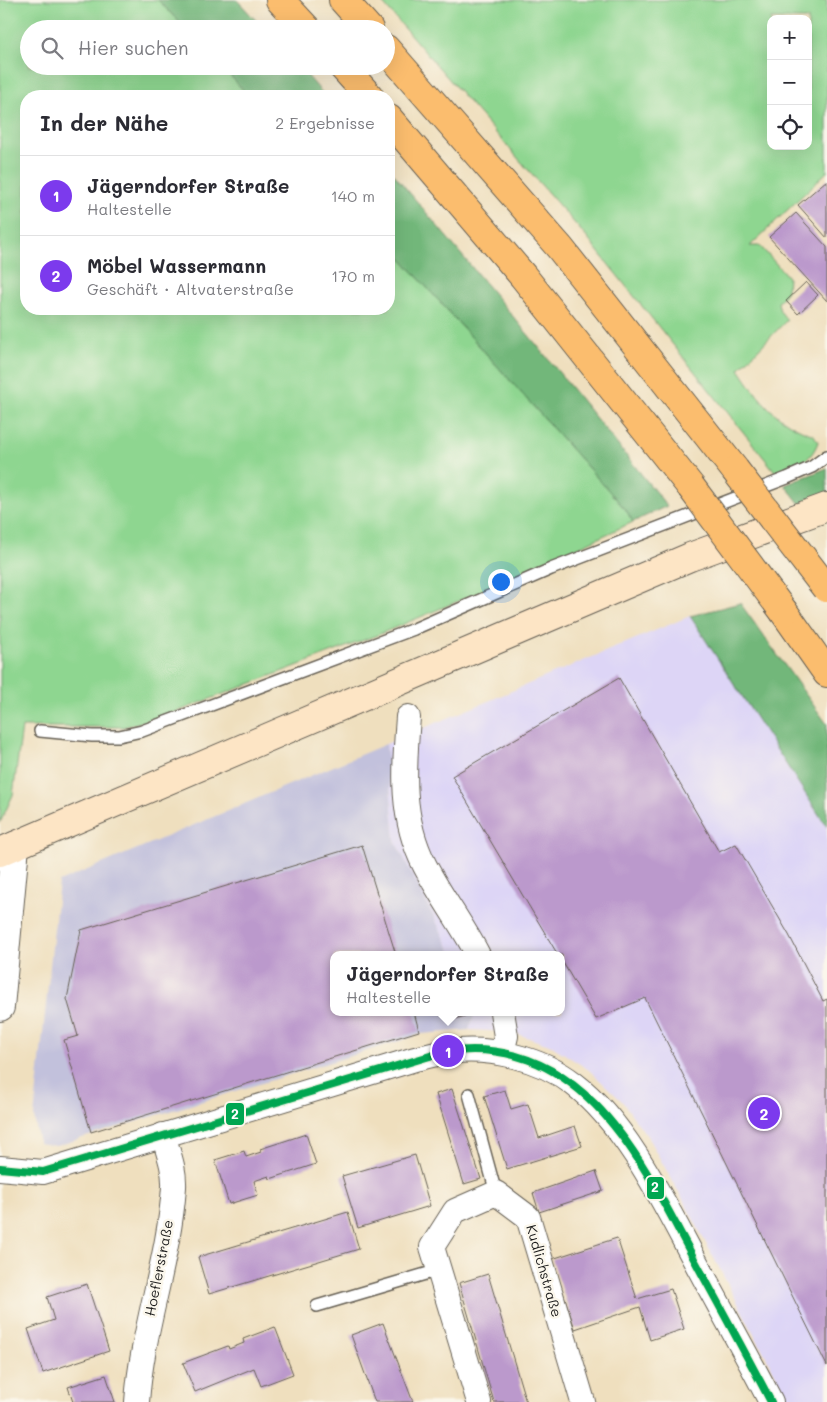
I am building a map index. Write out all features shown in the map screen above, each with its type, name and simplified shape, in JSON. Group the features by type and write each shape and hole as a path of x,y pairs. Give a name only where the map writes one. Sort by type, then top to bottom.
{"highway":[{"path":"280,0 299,20"},
{"path":"343,0 360,20"},
{"path":"395,58 560,248 826,589"},
{"path":"350,75 364,90"},
{"path":"395,126 523,276 692,487 827,673"}],"main road":[{"path":"8,849 690,557 827,508"}],"street":[{"path":"408,717 403,767 408,815 425,866 476,951"},
{"path":"0,1007 8,849"},
{"path":"502,1053 506,1036 503,1016"},
{"path":"0,1168 43,1172 414,1059 448,1051 502,1053 551,1070 573,1083 612,1123 644,1170 684,1239 771,1402"},
{"name":"Hoeflerstraße","path":"138,1402 148,1324 164,1248 174,1187 172,1165 163,1135"},
{"path":"479,1402 432,1247 455,1210 496,1193"},
{"name":"Kudlichstraße","path":"496,1193 528,1217 583,1402"}],"lane":[{"path":"40,731 73,736 119,736 142,731 205,709 414,629 551,569 787,478 812,467 827,456"},
{"path":"469,1094 496,1193"},
{"path":"317,1306 439,1270"}],"shaded area":[{"path":"690,616 827,827 827,1402 790,1402 681,1196 647,1136 622,1101 589,1070 552,1046 512,1032 469,1030 474,1016 565,1016 565,951 451,951 395,841 386,744"},
{"path":"386,744 395,841 451,951 330,951 330,1016 474,1016 469,1030 422,1034 56,1146 39,1143 34,1117 59,882"}],"green space":[{"path":"0,0 158,0 177,20 20,20 20,75 229,75 243,90 20,90 20,315 395,315 395,252 626,510 633,522 506,581 380,634 179,711 124,727 22,727 13,795 0,823"},
{"path":"158,0 237,0 256,20 177,20"},
{"path":"380,0 827,0 827,172 750,246 760,246 788,277 787,291 778,303 780,311 787,320 739,369 754,391 770,409 789,424 814,435 818,442 811,455 802,463 777,474 584,234"},
{"path":"229,75 307,75 320,90 243,90"},
{"path":"395,175 536,344 667,506 633,522 626,510 395,252"},
{"path":"827,468 827,493 800,504 785,485"},
{"path":"740,603 827,724 827,827 690,616"}],"building":[{"path":"827,180 827,238 798,205"},
{"path":"796,213 827,247 827,301 769,237"},
{"path":"806,282 818,295 798,314 786,301"},
{"path":"619,678 719,852 736,844 789,935 823,1001 827,999 827,1366 645,998 596,1019 565,966 565,951 556,951 452,776"},
{"path":"362,845 395,951 330,951 330,1016 415,1016 419,1031 91,1132 64,1040 78,1036 67,999 81,930"},
{"path":"450,1016 465,1016 451,1020"},
{"path":"452,1089 481,1179 464,1184 436,1094"},
{"path":"505,1090 511,1109 528,1104 539,1138 575,1126 582,1146 507,1169 484,1096"},
{"path":"306,1134 316,1164 270,1179 269,1176 254,1181 258,1195 229,1204 215,1160 244,1151 246,1157 261,1152 260,1149"},
{"path":"415,1155 430,1206 358,1228 342,1176"},
{"path":"596,1171 603,1191 539,1212 533,1193"},
{"path":"348,1212 359,1249 209,1294 198,1257"},
{"path":"617,1238 637,1299 671,1289 684,1329 650,1340 640,1307 575,1329 552,1259"},
{"path":"488,1274 526,1402 494,1402 459,1283"},
{"path":"87,1284 109,1351 43,1373 28,1329 54,1320 47,1297"},
{"path":"383,1323 413,1402 375,1402 351,1335"},
{"path":"275,1327 293,1374 261,1386 254,1368 195,1392 183,1363 228,1346 229,1349 244,1343 243,1339"},
{"path":"106,1375 115,1402 73,1402 68,1387"}],"transit line":[{"name":"2","path":"0,1168 43,1172 440,1053 489,1051 531,1061 567,1080 599,1108 627,1142 651,1180 771,1402"}],"place":[{"name":"Jägerndorfer Straße","path":"448,1051"},
{"name":"Möbel Wassermann","path":"764,1113"}]}
